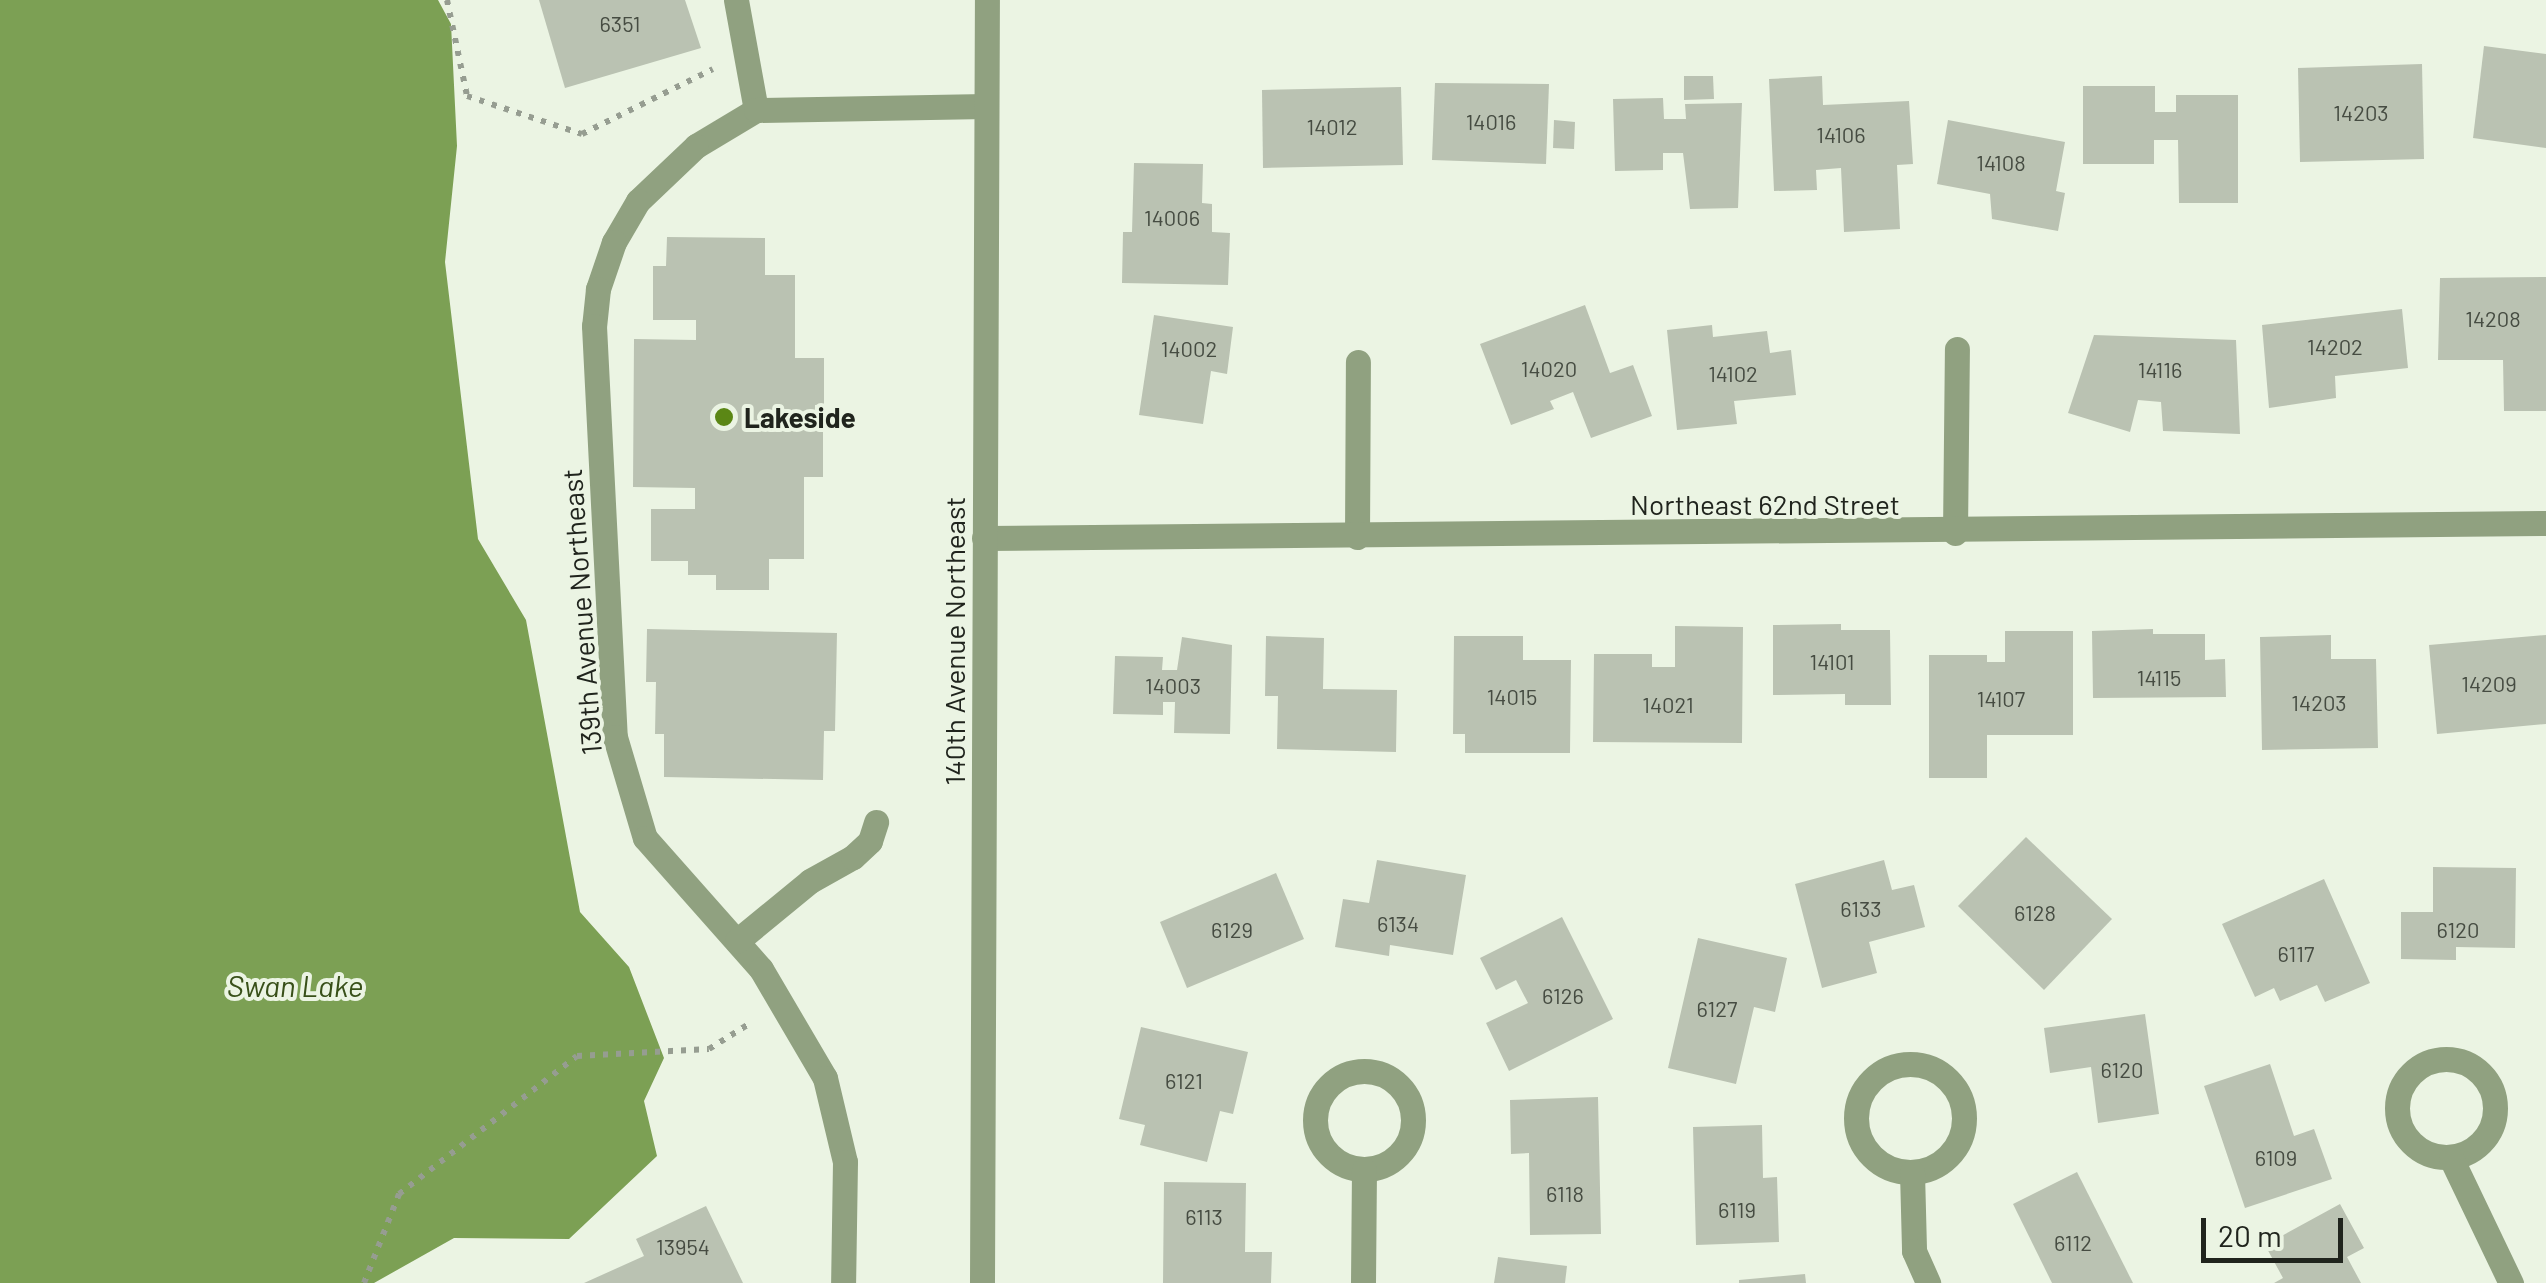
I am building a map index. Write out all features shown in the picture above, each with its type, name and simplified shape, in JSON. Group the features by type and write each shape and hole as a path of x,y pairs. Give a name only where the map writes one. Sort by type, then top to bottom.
{"street":[{"path":"736,0 756,110 986,106"},
{"name":"140th Avenue Northeast","path":"982,1283 987,0"},
{"name":"139th Avenue Northeast","path":"756,110 696,146 638,201 614,242 594,326 615,737 624,781 645,838 737,941 781,1003 825,1078 845,1162 842,1283"},
{"path":"1955,533 1957,349"},
{"path":"1357,537 1358,362"},
{"name":"Northeast 62nd Street","path":"984,538 1955,533 2546,522"},
{"path":"737,941 798,889 853,857 870,841 876,822"},
{"path":"1908,1064 1944,1074 1964,1107 1958,1144 1947,1159 1912,1172 1876,1161 1864,1147 1856,1110 1874,1077 1908,1064"},
{"path":"2451,1158 2511,1283"},
{"path":"1363,1283 1364,1170"},
{"path":"1912,1172 1914,1251 1928,1283"}],"path":[{"path":"448,0 466,96 582,134 746,53"},
{"path":"364,1283 400,1194 576,1056 709,1049 781,1003"}],"water":[{"name":"Swan Lake","path":"0,0 438,0 451,24 457,146 445,262 478,539 526,620 580,912 629,967 664,1058 644,1101 657,1156 569,1239 454,1238 374,1283 0,1283"}],"building":[{"path":"539,0 685,0 701,48 565,88"},
{"path":"2484,46 2546,54 2546,148 2473,138"},
{"path":"2422,64 2424,159 2300,162 2298,68"},
{"path":"1684,76 1713,76 1714,99 1684,100"},
{"path":"1822,76 1823,105 1909,101 1913,164 1897,165 1900,229 1844,232 1841,168 1816,170 1817,190 1774,191 1769,79"},
{"path":"1435,83 1549,84 1546,164 1432,160"},
{"path":"2083,86 2155,86 2155,112 2176,112 2176,95 2238,95 2238,203 2179,203 2178,140 2154,140 2154,164 2083,164"},
{"path":"1401,87 1403,165 1263,168 1262,90"},
{"path":"1663,98 1664,119 1686,119 1685,104 1742,103 1738,208 1690,209 1683,153 1663,153 1663,170 1615,171 1613,99"},
{"path":"1554,120 1575,122 1574,149 1553,148"},
{"path":"1948,120 2065,142 2056,191 2065,193 2058,231 1992,219 1990,194 1937,184"},
{"path":"1134,163 1203,164 1202,203 1212,204 1212,232 1230,233 1228,285 1122,283 1123,232 1132,232"},
{"name":"Lakeside","path":"667,237 765,238 765,275 795,275 795,358 824,358 824,405 815,405 815,429 823,429 823,477 804,477 804,559 769,559 769,590 716,590 716,575 688,575 688,561 651,561 651,509 695,509 695,488 633,487 634,339 696,340 696,320 653,320 653,266 666,266"},
{"path":"2546,277 2546,411 2504,411 2503,360 2438,360 2440,278"},
{"path":"1585,305 1610,373 1633,365 1652,416 1591,438 1573,392 1550,401 1554,409 1511,425 1480,344"},
{"path":"2402,309 2408,368 2335,376 2336,398 2269,408 2262,325"},
{"path":"1154,315 1233,327 1227,374 1211,371 1203,424 1139,415"},
{"path":"1712,325 1713,337 1767,331 1770,353 1791,350 1796,395 1734,401 1737,424 1677,430 1667,330"},
{"path":"2094,335 2236,340 2240,434 2163,431 2161,402 2138,400 2130,432 2068,413"},
{"path":"1841,624 1841,630 1890,630 1891,705 1845,705 1845,694 1773,695 1773,625"},
{"path":"1675,626 1743,627 1742,743 1593,742 1594,654 1652,654 1652,667 1675,667"},
{"path":"647,629 837,633 835,731 824,731 823,780 664,777 664,734 655,734 656,682 646,682"},
{"path":"2153,629 2153,634 2205,634 2205,660 2225,659 2226,697 2093,698 2092,631"},
{"path":"2005,631 2073,631 2073,735 1987,735 1987,778 1929,778 1929,655 1987,655 1987,662 2005,662"},
{"path":"2331,635 2331,659 2376,659 2378,748 2262,750 2260,637"},
{"path":"2546,635 2546,724 2437,734 2429,645"},
{"path":"1266,636 1324,638 1323,689 1397,690 1396,752 1277,749 1278,696 1265,696"},
{"path":"1454,636 1523,636 1523,660 1571,660 1570,753 1465,753 1465,734 1453,734"},
{"path":"1182,637 1232,645 1230,734 1174,733 1175,702 1163,702 1163,715 1113,714 1115,656 1163,657 1162,670 1177,670"},
{"path":"2026,837 2112,919 2044,990 1958,906"},
{"path":"1377,860 1466,875 1453,955 1390,945 1389,956 1335,947 1343,899 1369,903"},
{"path":"1884,860 1892,890 1914,885 1925,927 1869,942 1877,973 1822,988 1795,884"},
{"path":"2433,867 2516,868 2515,948 2456,947 2456,960 2401,959 2401,912 2433,912"},
{"path":"1276,873 1304,939 1187,988 1160,922"},
{"path":"2324,879 2370,983 2325,1002 2317,985 2280,1001 2274,988 2255,997 2222,924"},
{"path":"1562,917 1613,1019 1509,1071 1486,1023 1528,1003 1516,980 1496,990 1480,958"},
{"path":"1698,938 1787,958 1775,1012 1754,1007 1736,1084 1668,1068"},
{"path":"2145,1014 2159,1114 2098,1123 2091,1067 2050,1073 2044,1028"},
{"path":"1141,1027 1248,1052 1233,1114 1220,1111 1207,1162 1140,1145 1145,1125 1119,1119"},
{"path":"2270,1064 2294,1136 2314,1129 2332,1179 2245,1208 2204,1086"},
{"path":"1598,1097 1601,1234 1530,1235 1529,1153 1511,1154 1510,1100"},
{"path":"1762,1125 1763,1178 1777,1177 1779,1242 1696,1245 1693,1127"},
{"path":"2077,1172 2133,1283 2052,1283 2013,1204"},
{"path":"1164,1182 1246,1183 1245,1252 1272,1252 1271,1283 1163,1283"},
{"path":"2340,1204 2364,1248 2347,1257 2361,1283 2274,1283 2283,1278 2265,1245"},
{"path":"706,1206 743,1283 584,1283 644,1256 636,1239"},
{"path":"1498,1257 1567,1266 1565,1283 1494,1283"},
{"path":"1805,1274 1806,1283 1739,1283 1739,1280"}],"place":[{"name":"Lakeside","path":"724,417"}]}
